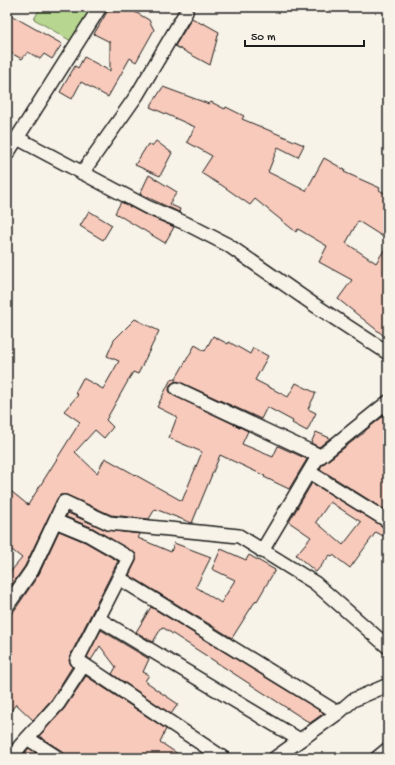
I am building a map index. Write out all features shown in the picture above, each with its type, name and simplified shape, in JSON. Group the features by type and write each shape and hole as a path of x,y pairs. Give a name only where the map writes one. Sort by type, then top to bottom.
{"street":[{"path":"7,154 100,7"},
{"path":"82,173 136,95 186,12"},
{"path":"17,138 147,207 185,223 228,245 313,304 388,353"},
{"path":"177,389 320,456"},
{"path":"262,551 320,456 388,402"},
{"path":"309,472 388,521"},
{"path":"7,606 32,570 64,502 109,523 239,536 315,583 388,647"},
{"path":"55,521 89,536 129,558 78,660"},
{"path":"119,578 338,713"},
{"path":"99,619 300,740"},
{"path":"12,758 27,738 58,704 82,667 78,660"},
{"path":"78,660 223,758"},
{"path":"275,758 338,713 353,700 388,685"},
{"path":"27,738 58,758"},
{"path":"377,758 388,749"}],"green space":[{"path":"41,7 93,7 71,41 34,19"}],"building":[{"path":"110,7 126,7 149,20 154,30 136,62 130,58 108,97 81,82 72,99 60,92 75,66 78,68 84,57 110,71 110,42 94,34"},
{"path":"7,13 62,44 52,59 44,54 40,59 28,52 22,59 7,51"},
{"path":"192,18 219,32 210,65 175,46"},
{"path":"163,87 209,104 211,102 225,109 226,107 244,116 242,119 304,145 298,157 278,147 268,172 306,191 324,158 345,170 344,172 380,188 379,190 388,195 388,240 358,221 346,243 376,263 388,244 388,339 338,299 352,280 319,262 327,246 298,229 296,232 255,199 250,205 201,173 212,156 187,142 195,127 150,107"},
{"path":"156,141 172,153 160,176 135,165 148,144 152,146"},
{"path":"149,175 177,192 169,204 180,209 179,212 140,194"},
{"path":"121,202 174,227 165,243 115,213"},
{"path":"89,211 112,225 103,240 80,226"},
{"path":"135,319 159,331 138,374 133,372 106,420 113,427 104,438 95,430 75,452 97,473 105,458 182,501 202,452 169,438 177,417 157,407 171,379 175,380 195,345 205,351 213,336 228,344 229,342 250,354 253,348 268,356 255,380 288,397 296,383 316,393 308,409 316,413 307,431 292,423 293,421 267,407 261,419 180,382 176,381 170,385 169,390 171,394 248,431 242,444 273,457 278,446 307,459 289,489 220,455 192,523 155,509 149,519 111,515 67,495 60,495 25,566 7,592 7,576 22,558 7,546 7,488 28,505 80,422 64,411 78,395 75,393 83,378 103,389 119,361 107,356 114,340"},
{"path":"386,414 388,415 388,512 320,469 322,465 363,434"},
{"path":"316,432 330,438 319,447 311,443"},
{"path":"312,483 387,529 383,536 376,532 350,568 333,555 330,555 316,572 296,555 311,537 289,522","holes":["330,502 361,522 343,545 316,522"]},
{"path":"68,513 106,530 140,534 138,538 171,552 174,543 211,557 196,587 221,603 235,580 212,569 221,549 246,560 249,555 275,570 257,601 256,600 232,638 129,575 136,561 136,554 93,528 66,517"},
{"path":"59,531 85,542 118,561 70,656 69,661 72,667 52,699 33,720 16,704 7,716 7,617 14,611 39,574"},
{"path":"151,607 324,713 310,723 162,627 153,642 136,632"},
{"path":"101,630 149,659 143,672 149,675 145,681 178,704 171,714 112,674 116,667 100,646 91,660 87,657"},
{"path":"86,676 166,729 160,742 184,758 66,758 62,751 39,736 64,709"},
{"path":"29,748 43,758 28,758 24,755"}]}
